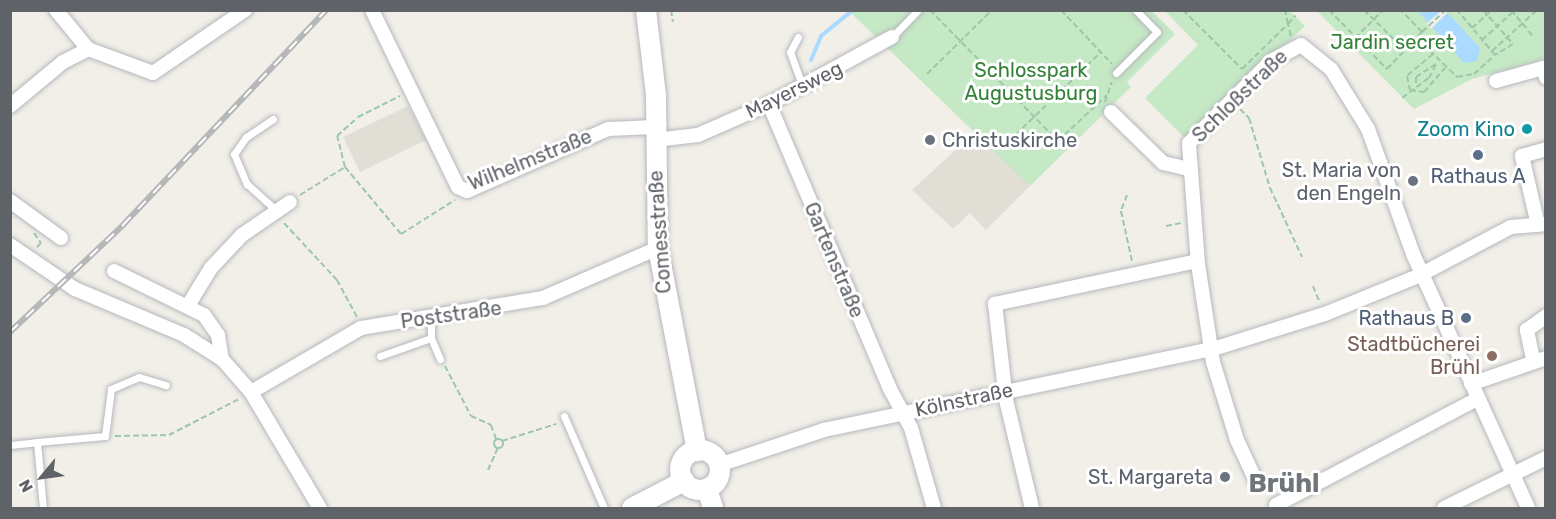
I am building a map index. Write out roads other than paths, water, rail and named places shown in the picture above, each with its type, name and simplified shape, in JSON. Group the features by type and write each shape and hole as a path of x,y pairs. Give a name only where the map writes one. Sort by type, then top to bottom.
{"main road":[{"name":"Comesstraße","path":"646,10 655,133 658,248 697,450"},
{"path":"684,481 682,462 697,450 708,452 719,465 719,477 707,489"},
{"path":"632,508 684,481 707,489"},
{"path":"707,489 713,508"}],"street":[{"path":"56,10 88,49 153,73 245,10"},
{"name":"Wilhelmstraße","path":"372,10 450,175 467,191 608,129 655,133"},
{"name":"Mayersweg","path":"655,133 698,135 803,87 892,37"},
{"name":"Schloßstraße","path":"1256,481 1237,440 1212,349 1197,261 1189,169 1192,138 1292,46 1308,46 1331,69 1368,129 1422,274 1528,508"},
{"path":"10,106 63,62 88,49"},
{"path":"1496,81 1543,68 1545,78"},
{"name":"Gartenstraße","path":"769,104 904,414 934,508"},
{"path":"1111,112 1162,163 1189,169"},
{"path":"1542,224 1522,156 1545,149"},
{"path":"10,201 61,238"},
{"path":"189,304 211,268 275,211 290,202"},
{"name":"Kölnstraße","path":"719,465 761,447 1006,389 1212,349 1325,314 1422,274 1511,227 1542,224"},
{"path":"10,245 75,289 184,335 222,359 251,392 320,508"},
{"name":"Poststraße","path":"251,392 362,328 543,298 658,248"},
{"path":"1032,508 1006,389 995,304 1197,261"},
{"path":"114,271 189,304 212,325 222,359"},
{"path":"1471,384 1539,358 1527,330 1545,316"},
{"path":"1280,503 1477,399"},
{"path":"1444,508 1540,461"}],"lane":[{"name":"Mayersweg","path":"892,37 918,10"},
{"path":"1116,73 1156,32 1136,10"},
{"path":"798,37 790,52 803,87"},
{"path":"273,119 246,137 234,154 247,184 275,211"},
{"path":"431,316 431,338 440,359"},
{"path":"380,356 431,338"},
{"path":"10,446 105,436 111,389 131,378 166,385"},
{"path":"564,416 604,508"},
{"path":"37,442 43,508"}],"water":[{"path":"1418,11 1446,11 1480,48 1477,61 1464,63"}],"waterway":[{"path":"811,60 821,36 853,10"}],"railway":[{"path":"10,332 123,225 326,10"}],"place":[{"name":"Zoom Kino","path":"1527,129"},
{"name":"Christuskirche","path":"930,140"},
{"name":"Rathaus A","path":"1478,155"},
{"name":"St. Maria von den Engeln","path":"1413,181"},
{"name":"Rathaus B","path":"1466,318"},
{"name":"Stadtbücherei Brühl","path":"1492,356"},
{"name":"St. Margareta","path":"1225,477"}],"district":[{"name":"Brühl","path":"1284,484"}],"park label":[{"name":"Jardin secret","path":"1392,42"},
{"name":"Schlosspark Augustusburg","path":"1031,82"}]}
